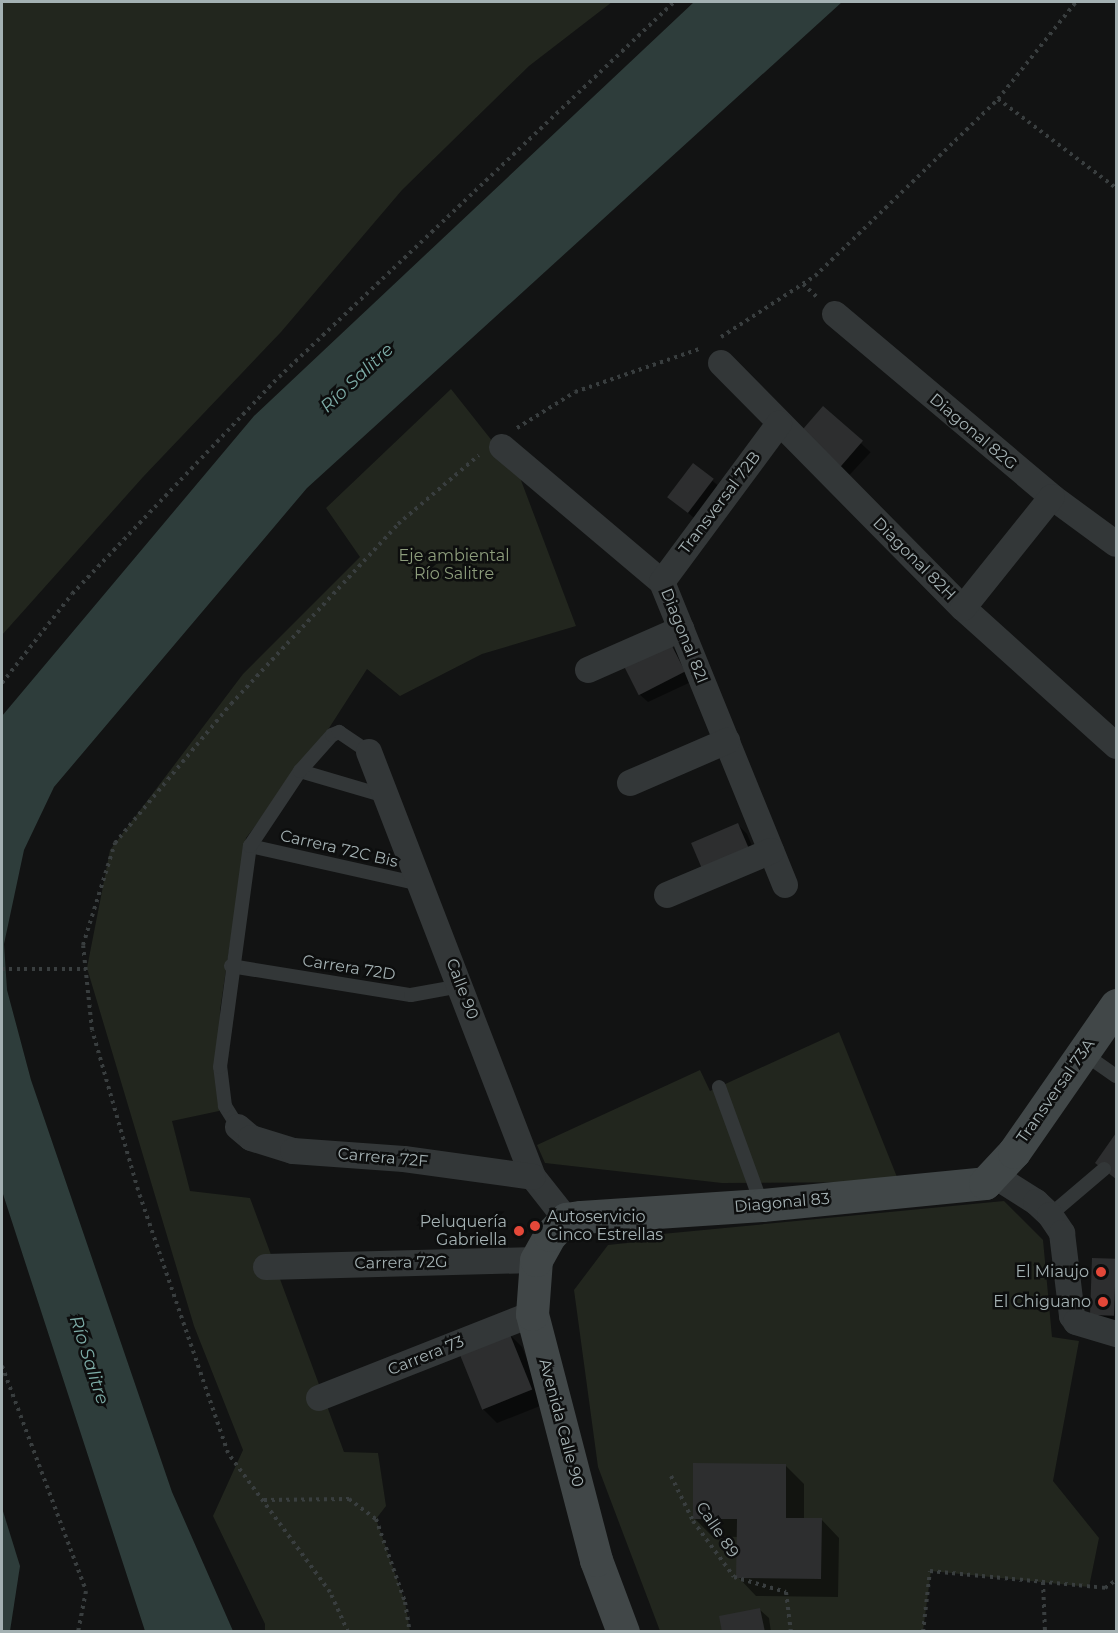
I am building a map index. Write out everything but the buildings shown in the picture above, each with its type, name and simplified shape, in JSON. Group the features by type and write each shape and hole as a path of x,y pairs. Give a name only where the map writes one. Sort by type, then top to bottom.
{"street":[{"name":"Diagonal 82G","path":"835,314 1052,497 1116,544"},
{"name":"Diagonal 82H","path":"714,350 779,424 963,608 1116,746"},
{"name":"Transversal 72B","path":"662,582 779,424"},
{"name":"Diagonal 82I","path":"499,443 662,582 785,885"},
{"path":"963,608 1052,497"},
{"path":"588,670 681,629"},
{"path":"630,783 727,741"},
{"name":"Calle 90","path":"369,752 533,1177 566,1220"},
{"path":"667,895 771,851"},
{"name":"Transversal 73A","path":"995,1176 1116,1005"},
{"name":"Carrera 72F","path":"238,1127 251,1137 293,1151 404,1158 533,1177"},
{"path":"995,1176 1050,1215 1062,1233 1072,1316 1083,1327 1116,1334"},
{"name":"Diagonal 83","path":"566,1220 976,1187 995,1176"},
{"name":"Avenida Calle 90","path":"566,1220 550,1235 537,1260 532,1314 596,1560 623,1632"},
{"name":"Carrera 72G","path":"266,1267 537,1260"},
{"name":"Carrera 73","path":"319,1398 532,1314"}],"lane":[{"path":"238,1127 225,1107 220,1067 231,966 250,846 300,771 335,732 369,752"},
{"path":"300,771 385,796"},
{"name":"Carrera 72C Bis","path":"250,846 420,884"},
{"name":"Carrera 72D","path":"231,966 411,995 461,986"},
{"path":"1083,1053 1116,1076"},
{"path":"719,1087 762,1205"},
{"path":"1050,1215 1104,1169"}],"path":[{"path":"2,683 72,594 279,377 674,2"},
{"path":"348,1632 330,1592 228,1453 138,1190 92,1030 83,945 115,843 231,704 398,524 499,443 575,392 714,350 815,276 998,99 1076,2"},
{"path":"998,99 1116,188"},
{"path":"2,969 86,969"},
{"path":"2,1366 86,1591 78,1632"},
{"name":"Calle 89","path":"671,1476 693,1521 734,1577 786,1592 791,1632"},
{"path":"263,1500 349,1499 376,1518 405,1602 410,1632"},
{"path":"923,1632 930,1571 1105,1588 1116,1580"},
{"path":"1043,1582 1045,1632"}],"green space":[{"path":"2,2 612,2 529,66 402,190 281,332 143,477 2,635"},
{"name":"Eje ambiental Río Salitre","path":"451,389 519,475 576,626 482,654 400,696 367,669 322,739 246,838 220,1010 219,1111 172,1121 190,1191 250,1198 344,1452 378,1453 386,1506 376,1519 405,1602 410,1631 265,1631 265,1624 213,1516 243,1450 194,1326 87,968 110,850 243,674 360,557 326,508"},
{"path":"839,1032 899,1182 722,1183 545,1163 537,1145 700,1070 710,1091"},
{"path":"1004,1201 1043,1240 1052,1337 1079,1341 1053,1481 1099,1538 1089,1587 931,1571 923,1631 660,1631 598,1467 574,1290 608,1245 637,1242 620,1238"}],"water":[{"name":"Río Salitre","path":"694,2 842,2 307,488 54,787 24,850 4,944 7,990 31,1080 172,1492 233,1631 145,1631 2,1191 2,716 254,416"},
{"path":"2,1508 20,1566 10,1631 2,1631"}],"place":[{"name":"Autoservicio Cinco Estrellas","path":"535,1226"},
{"name":"Peluquería Gabriella","path":"519,1231"},
{"name":"El Miaujo","path":"1101,1272"},
{"name":"El Chiguano","path":"1103,1302"}]}
